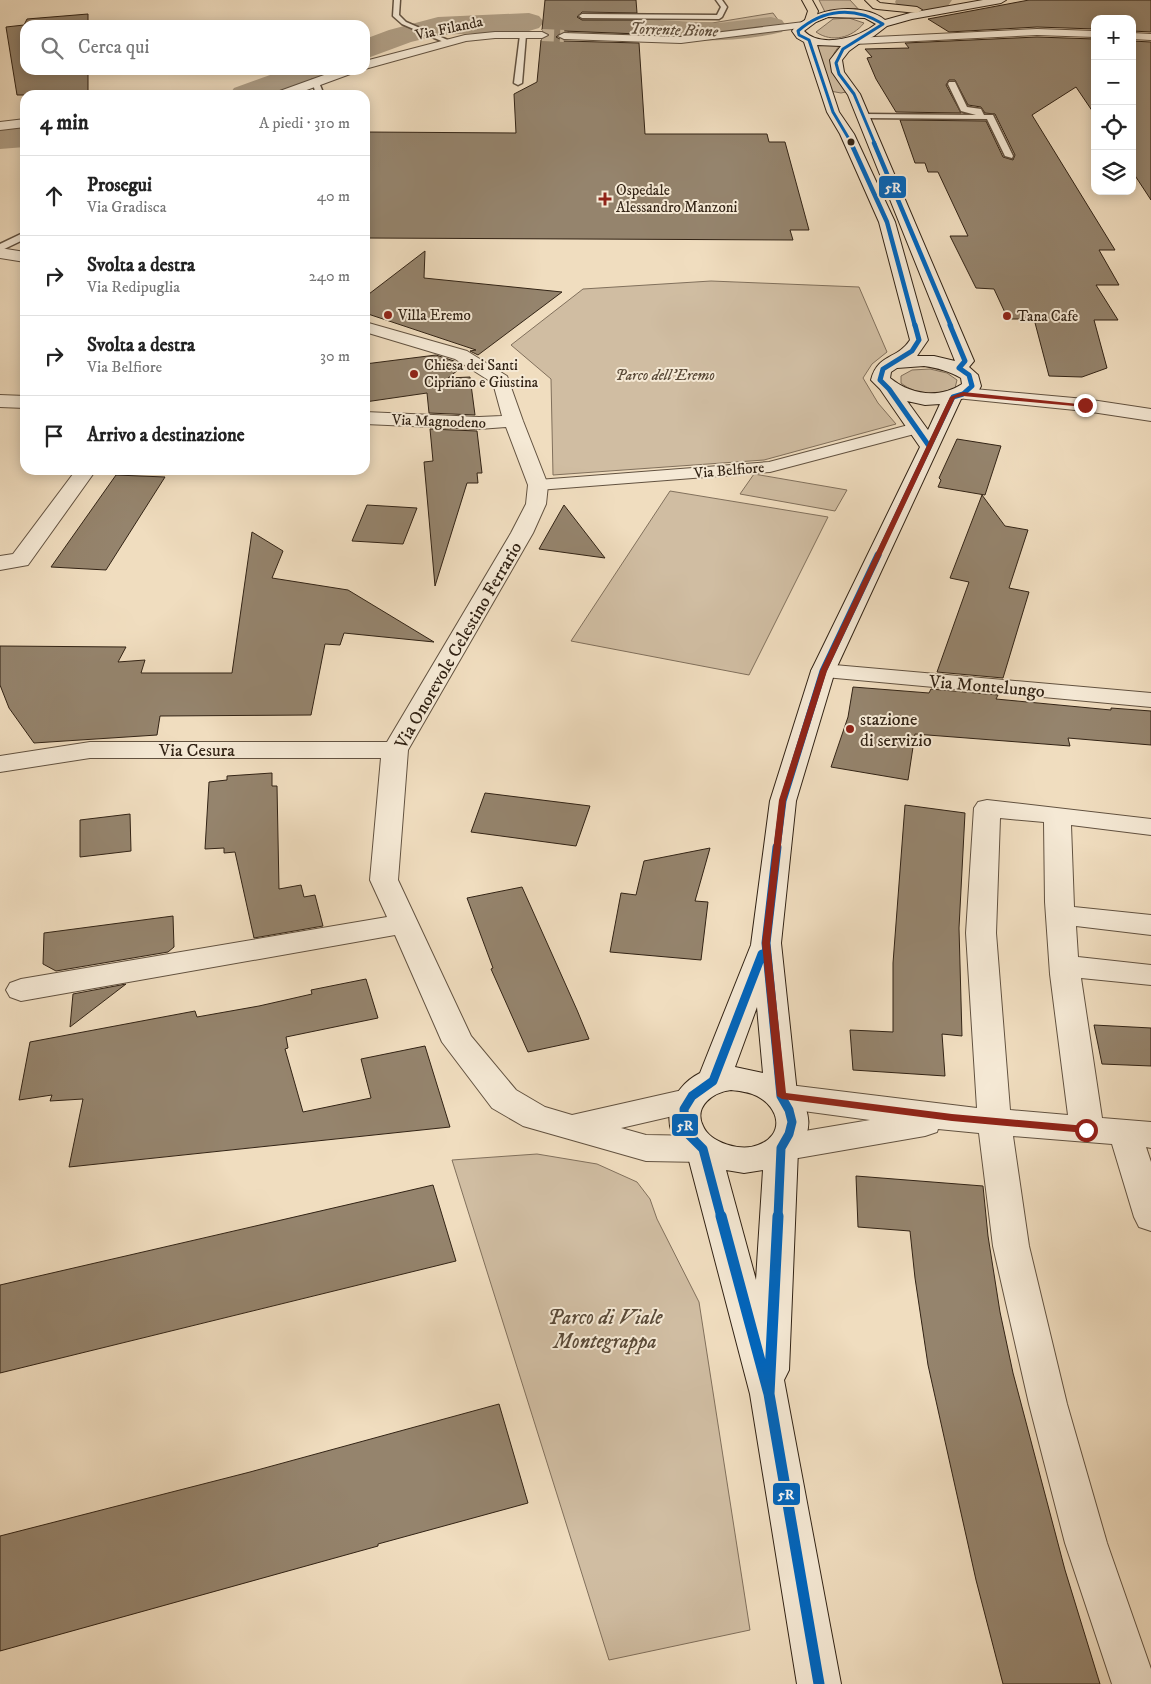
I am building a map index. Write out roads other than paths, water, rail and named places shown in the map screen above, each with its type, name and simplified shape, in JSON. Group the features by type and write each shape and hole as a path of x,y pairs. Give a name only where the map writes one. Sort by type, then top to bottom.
{"highway":[{"path":"806,30 813,11 808,0"},
{"path":"862,0 868,16"},
{"path":"870,0 877,6 917,10"}],"street":[{"path":"806,30 820,16 828,14 868,16 975,0"},
{"path":"782,1096 766,943 782,800 823,671 922,437 958,395 972,386 964,371 965,361 854,94 836,70 836,62 840,51 855,41 866,37 883,24 910,16 1001,0"},
{"path":"868,16 879,20 883,24"},
{"path":"806,30 833,112 847,134 887,222 919,340 912,351 883,369 880,380 889,389 922,437"},
{"path":"564,36 681,40 764,31 806,30 827,42 1037,32 1091,34"},
{"name":"Via Filanda","path":"370,64 448,42 487,36 542,35"},
{"path":"1136,36 1151,37"},
{"path":"293,90 335,75"},
{"path":"0,126 20,124"},
{"path":"0,253 20,256"},
{"path":"370,328 461,355 501,380 513,421 538,485"},
{"path":"895,363 915,360 937,361 1027,392 1085,405 1151,415"},
{"path":"889,389 914,397 935,399 958,395 1085,405"},
{"path":"0,401 20,402"},
{"name":"Via Magnodeno","path":"370,418 479,423 513,421"},
{"name":"Via Belfiore","path":"538,485 770,467 922,437"},
{"path":"0,563 20,560 82,475"},
{"name":"Via Onorevole Celestino Ferrario","path":"538,485 536,504 522,533 395,750 384,880 458,1042 504,1099 535,1117 646,1148 703,1149"},
{"name":"Via Montelungo","path":"823,671 1151,700"},
{"name":"Via Cesura","path":"0,764 90,750 395,750"},
{"path":"1134,1684 1086,1543 1048,1404 1011,1246 994,1121 981,933 988,808 1151,827"},
{"path":"1057,815 1060,915 1086,1130"},
{"path":"1060,915 1151,925"},
{"path":"21,990 404,924"},
{"path":"713,1081 766,943"},
{"path":"1065,966 1151,975"},
{"path":"769,1394 781,1148 790,1136 794,1122 790,1108 782,1096 767,1086 750,1079 731,1078 713,1081 698,1089 687,1101 683,1118 689,1135 703,1149 722,1158 744,1161 764,1157 781,1148 952,1118"},
{"path":"782,1096 952,1118 1138,1134 1151,1218"},
{"name":"Via Onorevole Celestino Ferrario","path":"573,1127 687,1101"},
{"path":"703,1149 769,1394 819,1684"}],"lane":[{"path":"397,0 396,16 404,23 448,42"},
{"path":"582,16 719,17 724,7 720,0"},
{"path":"518,83 523,35"},
{"path":"315,82 318,90"},
{"path":"952,84 964,109 978,111 980,117"},
{"path":"863,116 990,117 1009,156"},
{"path":"0,248 20,238"}],"waterway":[{"name":"Torrente Bione","path":"909,2 938,0"},
{"name":"Torrente Bione","path":"370,48 400,36 438,26 529,22"},
{"name":"Torrente Bione","path":"577,25 720,32 771,26"},
{"name":"Torrente Bione","path":"260,90 300,75"},
{"name":"Torrente Bione","path":"0,138 20,136"}],"tunnel":[{"path":"542,35 564,36"}],"place":[{"name":"Ospedale Alessandro Manzoni","path":"605,199"},
{"name":"Villa Eremo","path":"388,315"},
{"name":"Tana Cafe","path":"1007,316"},
{"name":"Chiesa dei Santi Cipriano e Giustina","path":"414,374"},
{"name":"stazione di servizio","path":"850,729"}],"park label":[{"name":"Parco dell'Eremo","path":"665,375"},
{"name":"Parco di Viale Montegrappa","path":"605,1329"}]}
